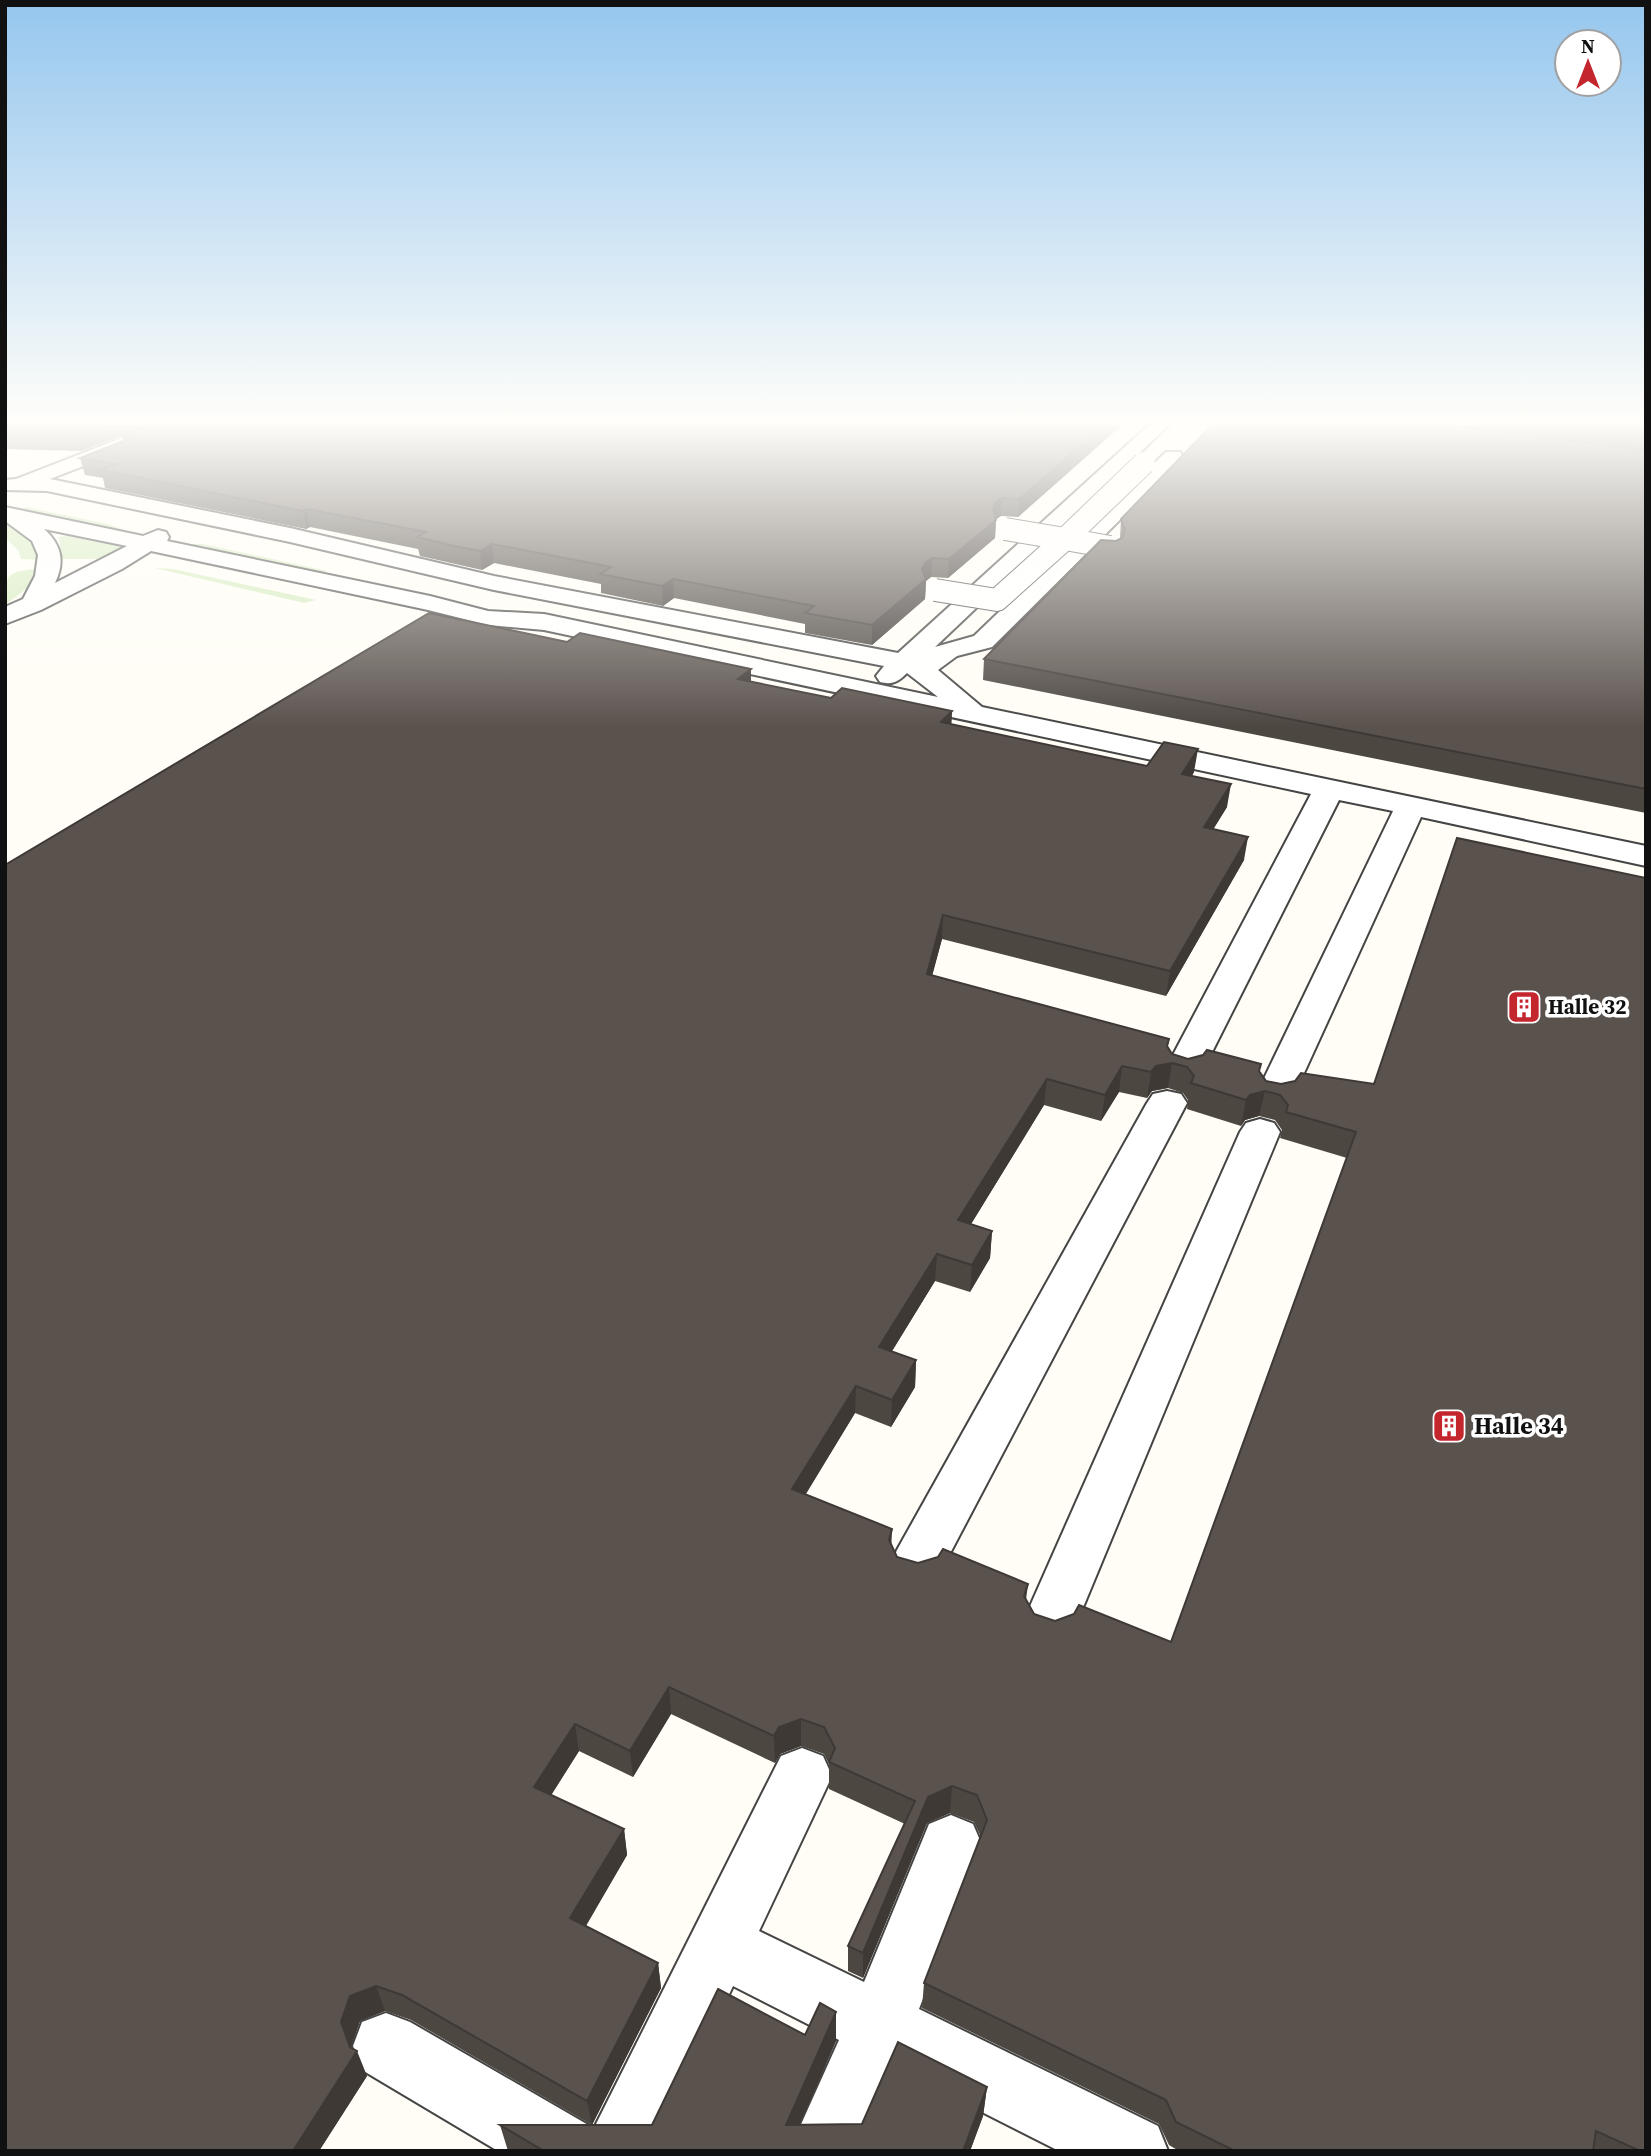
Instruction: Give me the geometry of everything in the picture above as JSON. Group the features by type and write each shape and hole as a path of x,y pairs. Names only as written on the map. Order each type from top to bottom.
{"street":[{"path":"31,526 43,538 52,554 48,578 32,605"},
{"path":"88,526 146,544 388,596 437,598"},
{"path":"131,526 229,539 355,569 488,618 544,622 1646,856"},
{"path":"244,526 494,583 881,657 914,666 977,714"},
{"path":"914,666 1072,526"},
{"path":"935,590 998,600 1079,526"},
{"path":"873,692 914,666 948,650 983,642 1088,526"},
{"path":"5,617 114,564 169,530"},
{"path":"1005,530 1110,547"},
{"path":"544,622 568,607 833,661 870,662 881,657"},
{"path":"916,1566 1175,1086 1329,789"},
{"path":"1050,1622 1267,1114 1411,806"},
{"path":"619,2151 802,1776"},
{"path":"824,2151 879,2027 951,1845"},
{"path":"721,1946 879,2027 1133,2151"},
{"path":"386,2046 565,2151"}],"green space":[{"path":"5,526 14,526 32,537 43,560 21,559 18,550 5,538"},
{"path":"95,526 112,526 129,532"},
{"path":"67,536 122,547 98,559 62,559 59,537"},
{"path":"194,544 327,571 320,573 190,546"},
{"path":"43,568 30,586 5,605 6,585 11,575"},
{"path":"155,568 173,569 316,600 304,603"}],"building":[{"path":"393,526 989,526 949,559 932,558 926,562 922,569 926,579 872,625 805,613 814,606 673,579 662,586 600,574 611,567 492,544 480,551 417,537 426,532"},
{"path":"1123,526 1646,526 1646,789 984,659 1101,540 1116,541 1122,538"},
{"path":"429,613 567,642 580,633 751,669 738,679 831,698 842,688 952,711 941,722 1147,766 1164,742 1198,749 1182,774 1231,784 1204,827 1248,837 1170,971 943,915 927,974 1169,1039 1167,1046 1172,1054 1188,1059 1203,1055 1207,1050 1261,1064 1259,1071 1266,1081 1281,1084 1295,1081 1301,1073 1374,1084 1457,838 1646,878 1646,2151 1640,2151 1596,2131 1593,2151 1235,2151 1176,2122 1166,2100 924,1983 987,1820 977,1795 952,1786 928,1797 863,1953 848,1946 915,1801 829,1762 835,1748 824,1727 801,1719 779,1727 774,1736 669,1687 630,1751 575,1724 534,1787 624,1829 570,1918 658,1963 587,2101 402,1995 376,1986 350,1996 341,2022 350,2047 357,2051 293,2151 5,2151 5,865","holes":["1172,1063 1187,1067 1194,1076 1191,1083 1246,1100 1250,1095 1265,1091 1280,1095 1288,1105 1286,1112 1356,1132 1171,1642 1079,1605 1074,1614 1055,1621 1034,1614 1024,1596 1028,1584 943,1549 938,1557 918,1563 897,1557 889,1540 892,1529 792,1489 856,1386 892,1400 916,1360 879,1347 937,1254 972,1265 992,1231 958,1220 1047,1079 1105,1095 1122,1066 1151,1072 1156,1066"]},
{"path":"718,1989 805,2035 820,2003 836,2012 786,2125 862,2124 898,2042 987,2087 963,2151 544,2151 500,2125 652,2125"}],"place":[{"name":"Halle 32","path":"1524,1007"},
{"name":"Halle 34","path":"1449,1426"}]}
